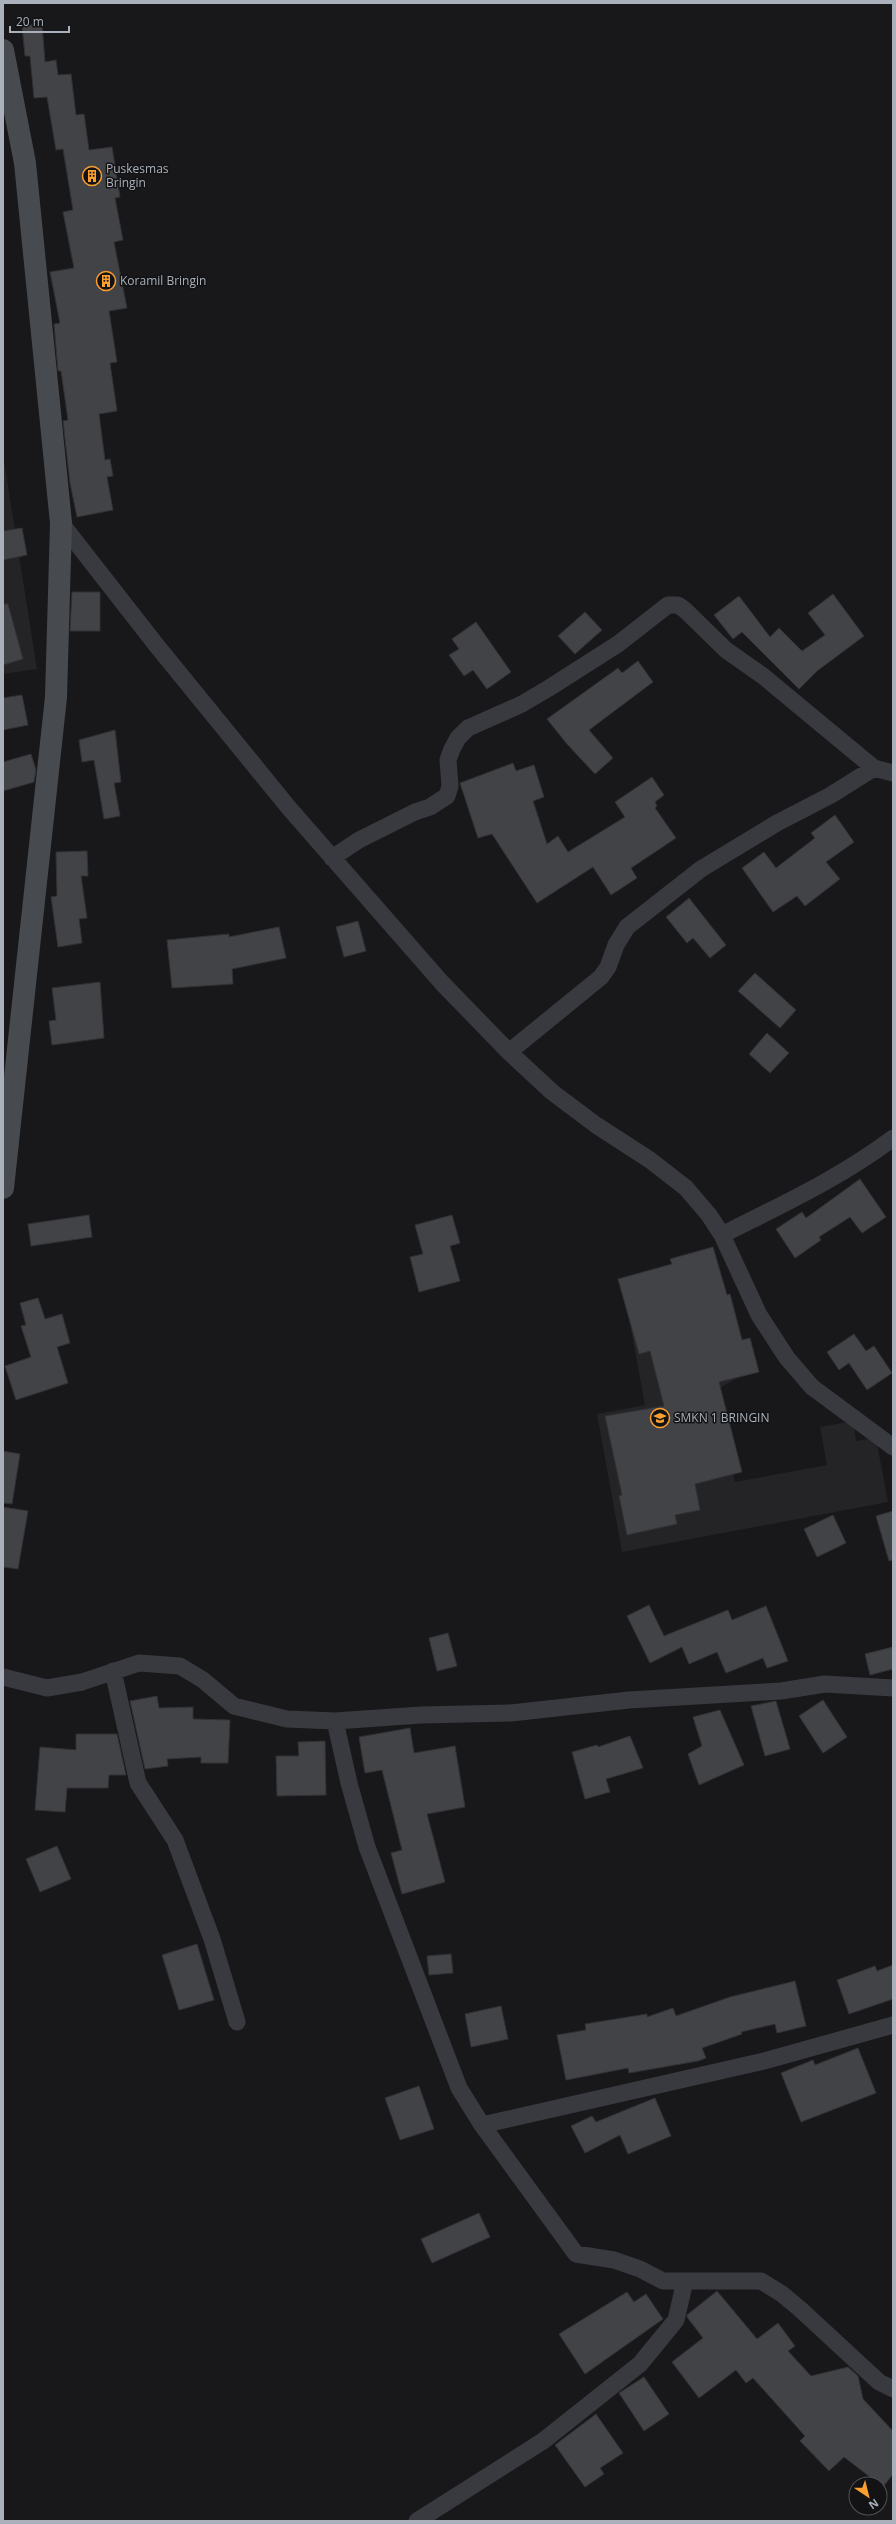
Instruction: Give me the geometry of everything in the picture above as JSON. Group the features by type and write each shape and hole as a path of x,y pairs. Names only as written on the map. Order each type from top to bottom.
{"street":[{"path":"3,50 25,162 61,523 56,697 3,1188"},
{"path":"61,523 157,646 289,808 442,983 509,1052 552,1092 596,1125 650,1160 686,1188 709,1214 722,1235 759,1315 787,1358 812,1387 893,1447"},
{"path":"332,858 359,840 415,812 430,808 447,796 450,786 448,760 458,738 468,728 522,704 550,688 618,644 668,606 678,605 685,610 726,650 763,676 874,768 893,773"},
{"path":"509,1052 601,977 608,967 622,935 638,917 701,869 777,823 831,795 874,768"},
{"path":"722,1235 805,1195 870,1155 893,1138"},
{"path":"3,1677 46,1688 82,1682 139,1663 180,1666 203,1680 234,1706 287,1719 335,1721 421,1715 511,1713 629,1700 781,1692 825,1684 893,1688"},
{"path":"113,1671 138,1783 175,1840 212,1939 237,2022"},
{"path":"335,1721 349,1784 370,1855 459,2088 482,2125 576,2254 614,2260 640,2269 663,2281 761,2281 782,2294 888,2383"},
{"path":"482,2125 764,2061 893,2025"},
{"path":"417,2521 543,2441 640,2364 676,2320 685,2281"}],"shaded area":[{"path":"3,454 37,669 3,674"},
{"name":"SMKN 1 BRINGIN","path":"624,1292 751,1370 718,1389 735,1482 827,1465 820,1427 853,1421 856,1441 876,1438 888,1502 622,1552 597,1414 645,1405"}],"building":[{"path":"42,24 45,62 56,60 58,75 71,74 76,115 84,114 89,150 112,147 120,197 115,198 123,240 114,242 127,308 109,311 117,362 110,363 117,411 99,414 105,460 110,459 113,476 107,477 113,510 77,517 70,483 63,421 68,420 61,371 58,371 54,324 60,323 50,272 74,268 63,212 73,210 63,149 56,150 47,97 34,98 30,56 25,56 22,26"},
{"path":"22,528 27,555 3,560 3,531"},
{"path":"72,592 100,592 100,631 70,631"},
{"path":"833,594 864,636 817,671 799,689 742,632 733,639 714,615 739,596 770,637 779,628 802,651 825,635 808,613"},
{"path":"3,604 8,604 23,659 3,665"},
{"path":"585,612 602,630 575,654 558,636"},
{"path":"476,622 511,672 487,689 473,670 464,676 449,655 459,649 452,639"},
{"path":"638,661 653,682 589,730 613,758 595,774 567,744 547,719 618,668 622,673"},
{"path":"22,695 28,725 3,730 3,698"},
{"path":"115,730 121,782 114,783 120,816 104,819 94,760 82,762 79,740"},
{"path":"31,754 36,770 34,782 3,791 3,762"},
{"path":"513,763 516,771 534,765 544,797 533,801 547,844 558,836 568,852 625,817 615,802 652,777 664,795 655,802 657,806 655,808 676,838 631,868 637,878 611,895 593,867 537,903 492,834 478,838 460,783"},
{"path":"835,815 854,842 826,862 840,879 805,906 797,896 773,912 742,868 764,852 776,868 815,838 811,833"},
{"path":"87,851 88,876 81,876 87,918 79,919 82,943 58,947 51,897 57,896 56,852"},
{"path":"689,898 726,945 710,958 693,938 687,943 666,917"},
{"path":"358,921 366,951 344,957 336,927"},
{"path":"279,927 286,958 232,969 233,984 172,988 167,940 229,934 229,937"},
{"path":"755,973 796,1010 780,1028 738,991"},
{"path":"100,982 104,1038 52,1045 49,1021 56,1020 52,988"},
{"path":"767,1033 789,1053 770,1073 749,1054"},
{"path":"860,1179 886,1217 862,1233 850,1217 819,1237 821,1240 795,1258 776,1229 802,1212 806,1218"},
{"path":"89,1215 92,1237 31,1246 28,1224"},
{"path":"452,1215 460,1243 450,1246 460,1281 419,1292 410,1257 423,1254 415,1225"},
{"path":"713,1247 727,1295 730,1294 742,1340 750,1338 759,1372 719,1382 742,1472 695,1484 700,1510 675,1515 677,1524 627,1535 619,1496 622,1495 605,1416 664,1406 650,1351 639,1354 618,1279 672,1264 670,1259"},
{"path":"38,1298 45,1319 62,1314 70,1343 57,1347 68,1383 16,1400 5,1366 31,1357 21,1326 26,1325 20,1303"},
{"path":"854,1334 866,1351 874,1346 892,1373 867,1390 849,1363 839,1370 827,1352"},
{"path":"3,1451 20,1454 12,1504 3,1503"},
{"path":"3,1507 28,1511 18,1569 3,1567"},
{"path":"893,1511 893,1560 889,1561 876,1516"},
{"path":"833,1515 846,1543 817,1557 804,1529"},
{"path":"649,1605 664,1636 728,1610 732,1620 766,1606 788,1661 767,1668 763,1658 726,1673 717,1652 689,1664 682,1647 650,1663 627,1616"},
{"path":"448,1633 457,1666 437,1671 429,1638"},
{"path":"893,1647 893,1669 870,1675 865,1654"},
{"path":"157,1696 159,1708 193,1707 193,1719 230,1720 228,1763 201,1763 201,1757 167,1759 168,1766 145,1769 130,1701"},
{"path":"823,1700 847,1737 823,1753 799,1716"},
{"path":"776,1701 790,1749 765,1756 751,1706"},
{"path":"720,1710 744,1765 699,1785 688,1754 702,1746 693,1717"},
{"path":"410,1728 414,1753 455,1746 465,1807 427,1814 445,1882 402,1894 391,1853 402,1850 382,1770 365,1773 359,1737"},
{"path":"76,1734 117,1734 126,1775 109,1775 108,1788 67,1788 65,1812 35,1810 40,1747 76,1750"},
{"path":"630,1736 643,1768 606,1779 610,1792 585,1799 572,1752 597,1745 598,1747"},
{"path":"325,1741 326,1795 277,1796 276,1756 299,1756 298,1742"},
{"path":"57,1846 71,1879 40,1892 26,1859"},
{"path":"197,1944 214,2000 179,2010 162,1955"},
{"path":"451,1954 453,1973 429,1975 427,1956"},
{"path":"893,1965 893,1999 849,2014 837,1980 875,1966 877,1971"},
{"path":"795,1981 806,2026 777,2033 775,2024 741,2032 742,2034 702,2048 706,2058 698,2061 629,2073 628,2068 566,2080 557,2035 586,2030 585,2024 647,2014 647,2017 673,2008 676,2016 730,1997"},
{"path":"501,2006 508,2039 471,2047 465,2014"},
{"path":"858,2048 876,2093 801,2122 781,2073 813,2060 815,2065"},
{"path":"419,2086 434,2129 400,2140 385,2098"},
{"path":"655,2098 671,2136 628,2154 620,2135 585,2153 571,2126 592,2116 596,2122"},
{"path":"479,2213 490,2237 432,2263 421,2239"},
{"path":"717,2291 757,2339 778,2323 795,2346 788,2351 811,2376 848,2367 858,2376 863,2399 893,2431 893,2474 888,2480 888,2476 869,2476 844,2457 829,2471 800,2441 805,2436 753,2378 746,2383 736,2370 699,2398 672,2362 703,2338 687,2315"},
{"path":"627,2292 634,2302 646,2294 663,2319 585,2374 559,2334"},
{"path":"644,2377 669,2414 644,2431 619,2393"},
{"path":"596,2414 623,2453 600,2468 604,2474 585,2487 555,2445"}],"place":[{"name":"Puskesmas Bringin","path":"92,176"},
{"name":"Koramil Bringin","path":"106,281"},
{"name":"SMKN 1 BRINGIN","path":"660,1418"}]}
